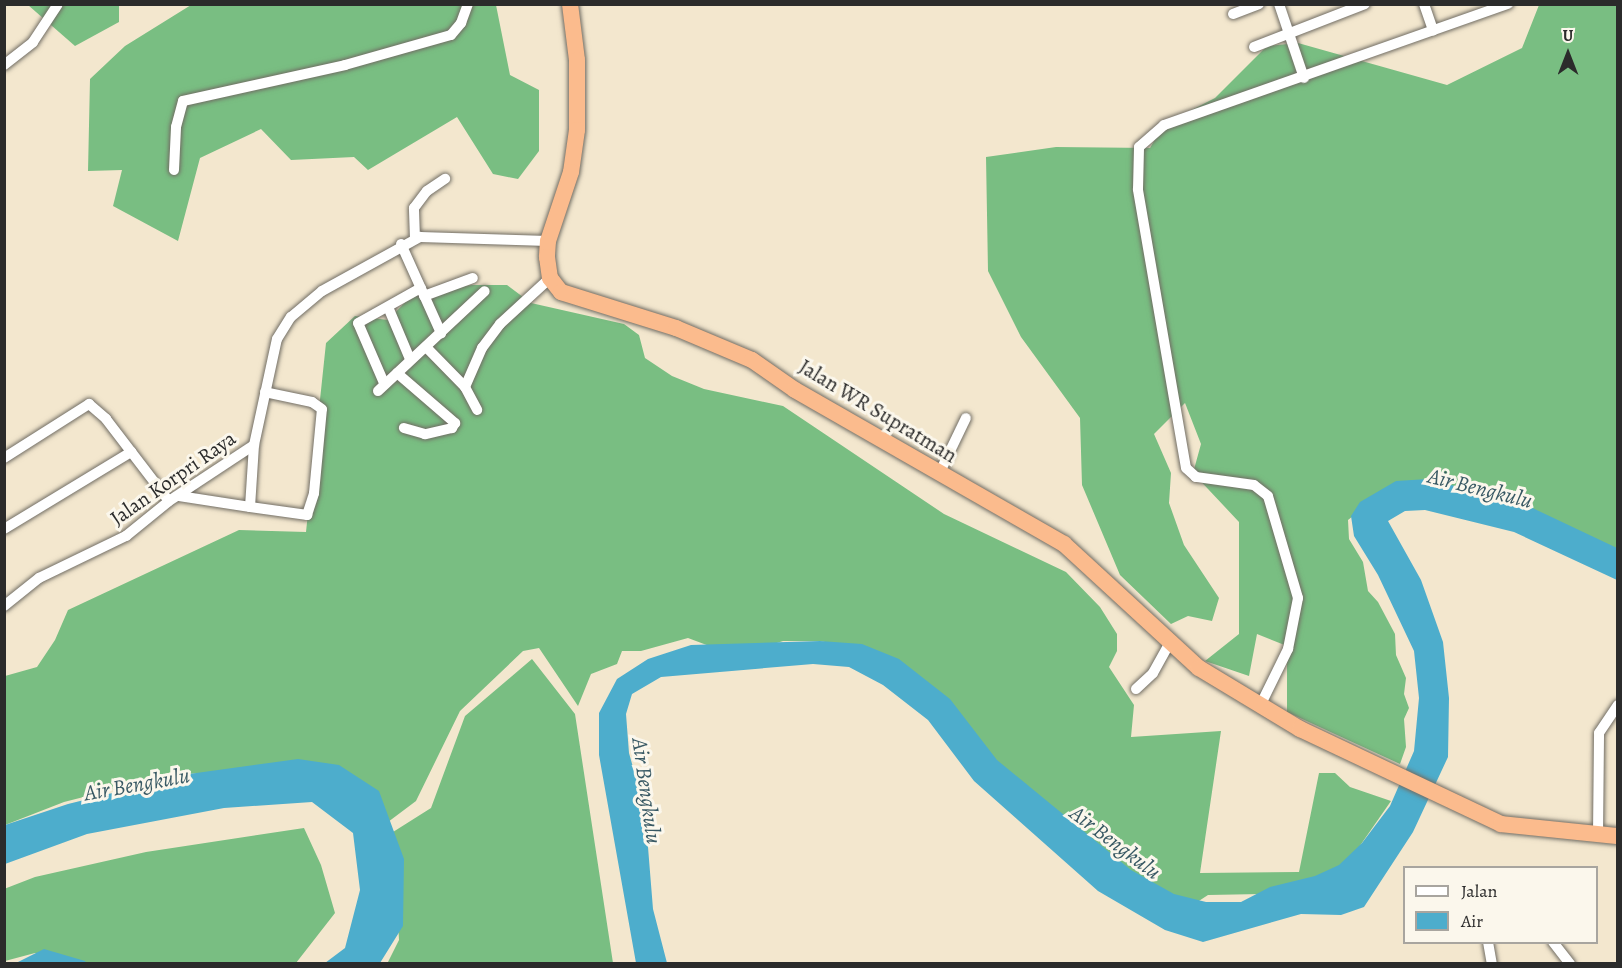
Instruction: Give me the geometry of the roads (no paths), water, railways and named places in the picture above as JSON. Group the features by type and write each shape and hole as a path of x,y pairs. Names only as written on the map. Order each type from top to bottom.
{"highway":[{"path":"550,278 548,241 571,172 576,141 577,60 570,4"},
{"name":"Jalan WR Supratman","path":"550,278 571,298 676,328 752,360 795,390 1064,544 1213,679 1260,706 1396,772 1459,806 1517,828 1617,836"}],"street":[{"path":"4,65 33,42 58,4"},
{"path":"174,170 176,127 183,101 333,68 451,35 461,23 468,4"},
{"path":"1233,14 1259,4"},
{"path":"1279,4 1304,78"},
{"path":"1254,47 1365,4"},
{"path":"1424,4 1433,30"},
{"path":"1260,706 1288,649 1298,598 1268,496 1254,485 1196,477 1186,468 1145,231 1136,157 1146,138 1164,125 1304,78 1508,4"},
{"path":"415,239 414,208 427,191 445,180"},
{"name":"Jalan Korpri Raya","path":"4,606 39,578 126,536 174,499 254,445 277,339 291,317 322,291 401,244 415,239 438,235 548,241"},
{"path":"401,244 441,333"},
{"path":"473,278 423,292 388,307 358,325 381,387 485,291"},
{"path":"465,387 482,348 500,324 550,278"},
{"path":"388,307 410,360"},
{"path":"426,347 465,387 477,410"},
{"path":"397,373 455,423 452,428 425,434 404,428"},
{"path":"4,458 89,404 106,419 131,452 174,499 305,515 314,493 322,409 312,402 265,392"},
{"path":"939,474 966,418"},
{"path":"250,507 254,445"},
{"path":"4,529 131,452"},
{"path":"1136,689 1149,680 1171,641"},
{"path":"1598,833 1599,733 1617,705"},
{"path":"1488,944 1492,963"},
{"path":"1555,944 1570,963"}],"water":[{"path":"1428,479 1524,504 1617,548 1617,580 1514,532 1425,510 1405,511 1388,521 1421,580 1443,642 1449,698 1448,757 1413,832 1364,907 1341,915 1301,914 1203,942 1165,930 1098,891 974,781 928,720 883,685 849,667 813,664 661,677 632,694 626,714 629,753 645,810 653,909 667,963 636,963 599,755 599,713 617,679 648,659 691,645 820,641 862,644 899,659 950,699 997,760 1131,870 1174,894 1206,902 1241,902 1270,887 1315,876 1339,865 1362,843 1390,806 1414,751 1419,698 1414,651 1378,575 1354,536 1351,516 1360,502 1396,481"},
{"path":"298,759 339,765 379,791 404,859 403,926 380,963 325,963 345,948 360,890 353,833 312,802 224,808 87,834 5,864 5,825 68,804 189,774"},
{"path":"44,949 85,961 86,963 16,963"}],"water label":[{"name":"Air Bengkulu","path":"1480,489"},
{"name":"Air Bengkulu","path":"137,785"},
{"name":"Air Bengkulu","path":"646,791"},
{"name":"Air Bengkulu","path":"1115,843"}]}
